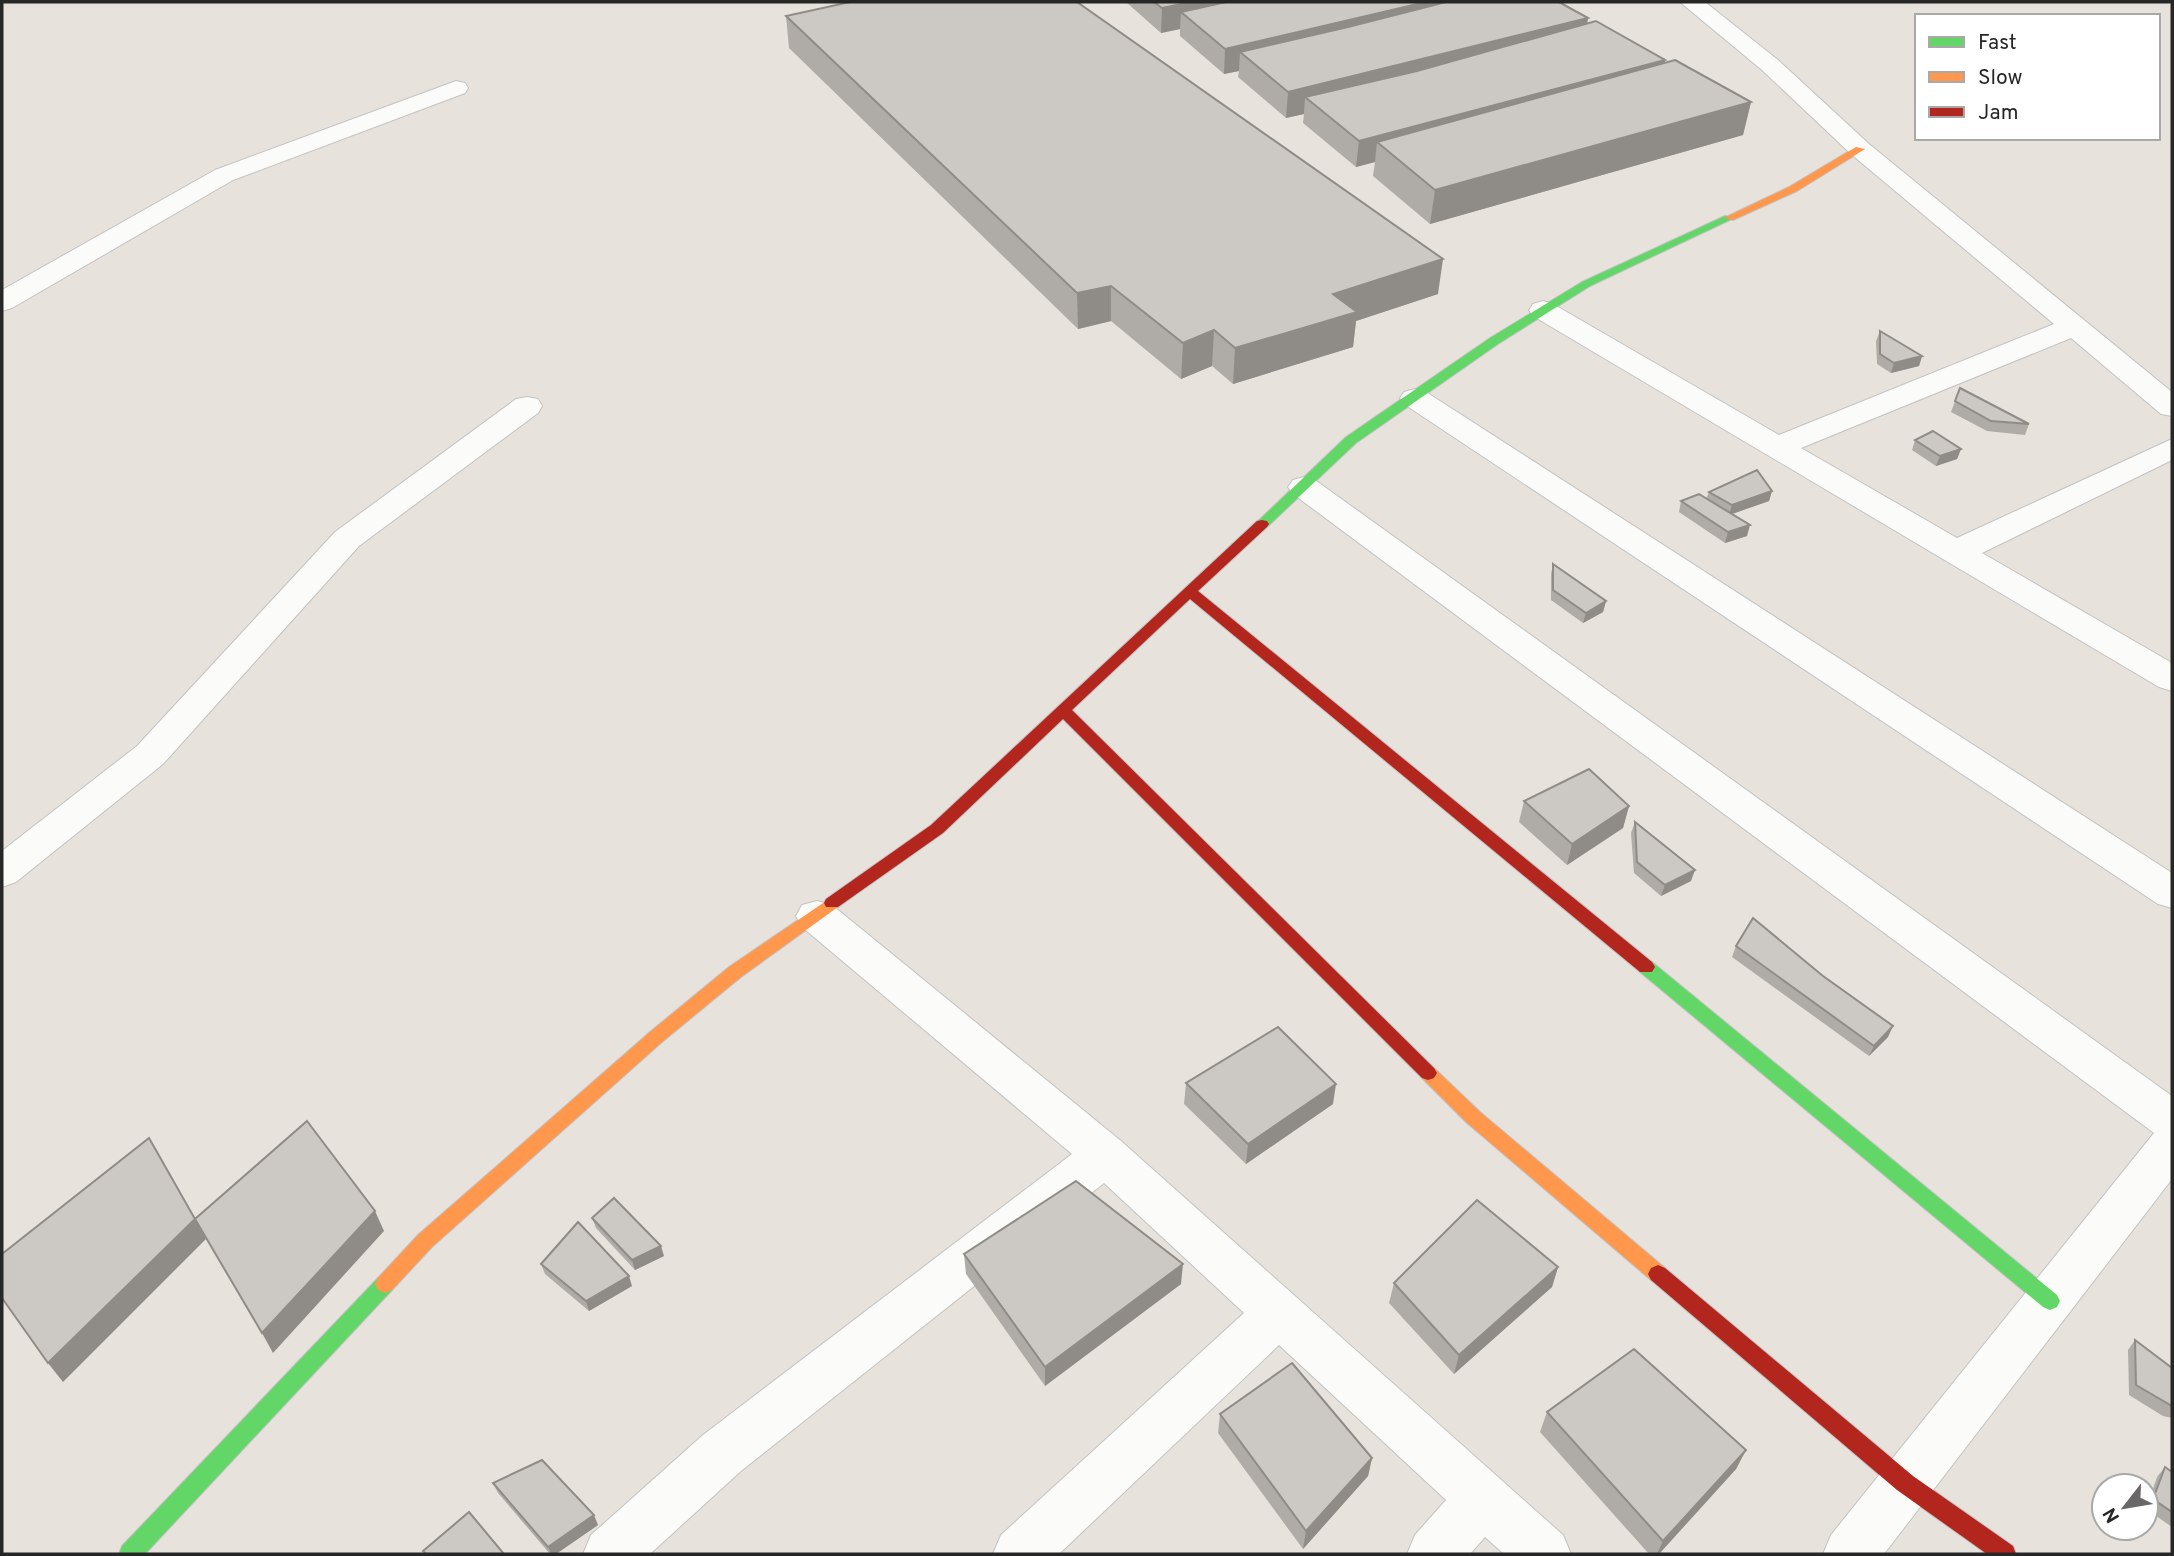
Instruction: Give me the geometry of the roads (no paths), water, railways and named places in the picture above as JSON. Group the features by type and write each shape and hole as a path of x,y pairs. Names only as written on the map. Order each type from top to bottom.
{"street":[{"path":"1691,2 1770,65 1860,149 2172,407"},
{"path":"2,302 224,176 456,88"},
{"path":"130,1554 425,1241 656,1037 735,972 937,829 1351,440 1494,341 1586,284 1793,189 1860,149"},
{"path":"1543,310 2172,679"},
{"path":"1776,447 2075,326"},
{"path":"1415,398 2172,893"},
{"path":"2,872 150,755 347,539 527,405"},
{"path":"1956,552 2172,448"},
{"path":"1304,487 2172,1121"},
{"path":"1189,591 2050,1301"},
{"path":"2138,658 2172,641"},
{"path":"1063,710 1473,1117 1905,1483 2005,1554"},
{"path":"817,916 1105,1155 1544,1554"},
{"path":"1850,1554 2172,1145"},
{"path":"610,1554 722,1453 1105,1155"},
{"path":"1020,1554 1278,1312"},
{"path":"1434,1554 1483,1499"}]}
